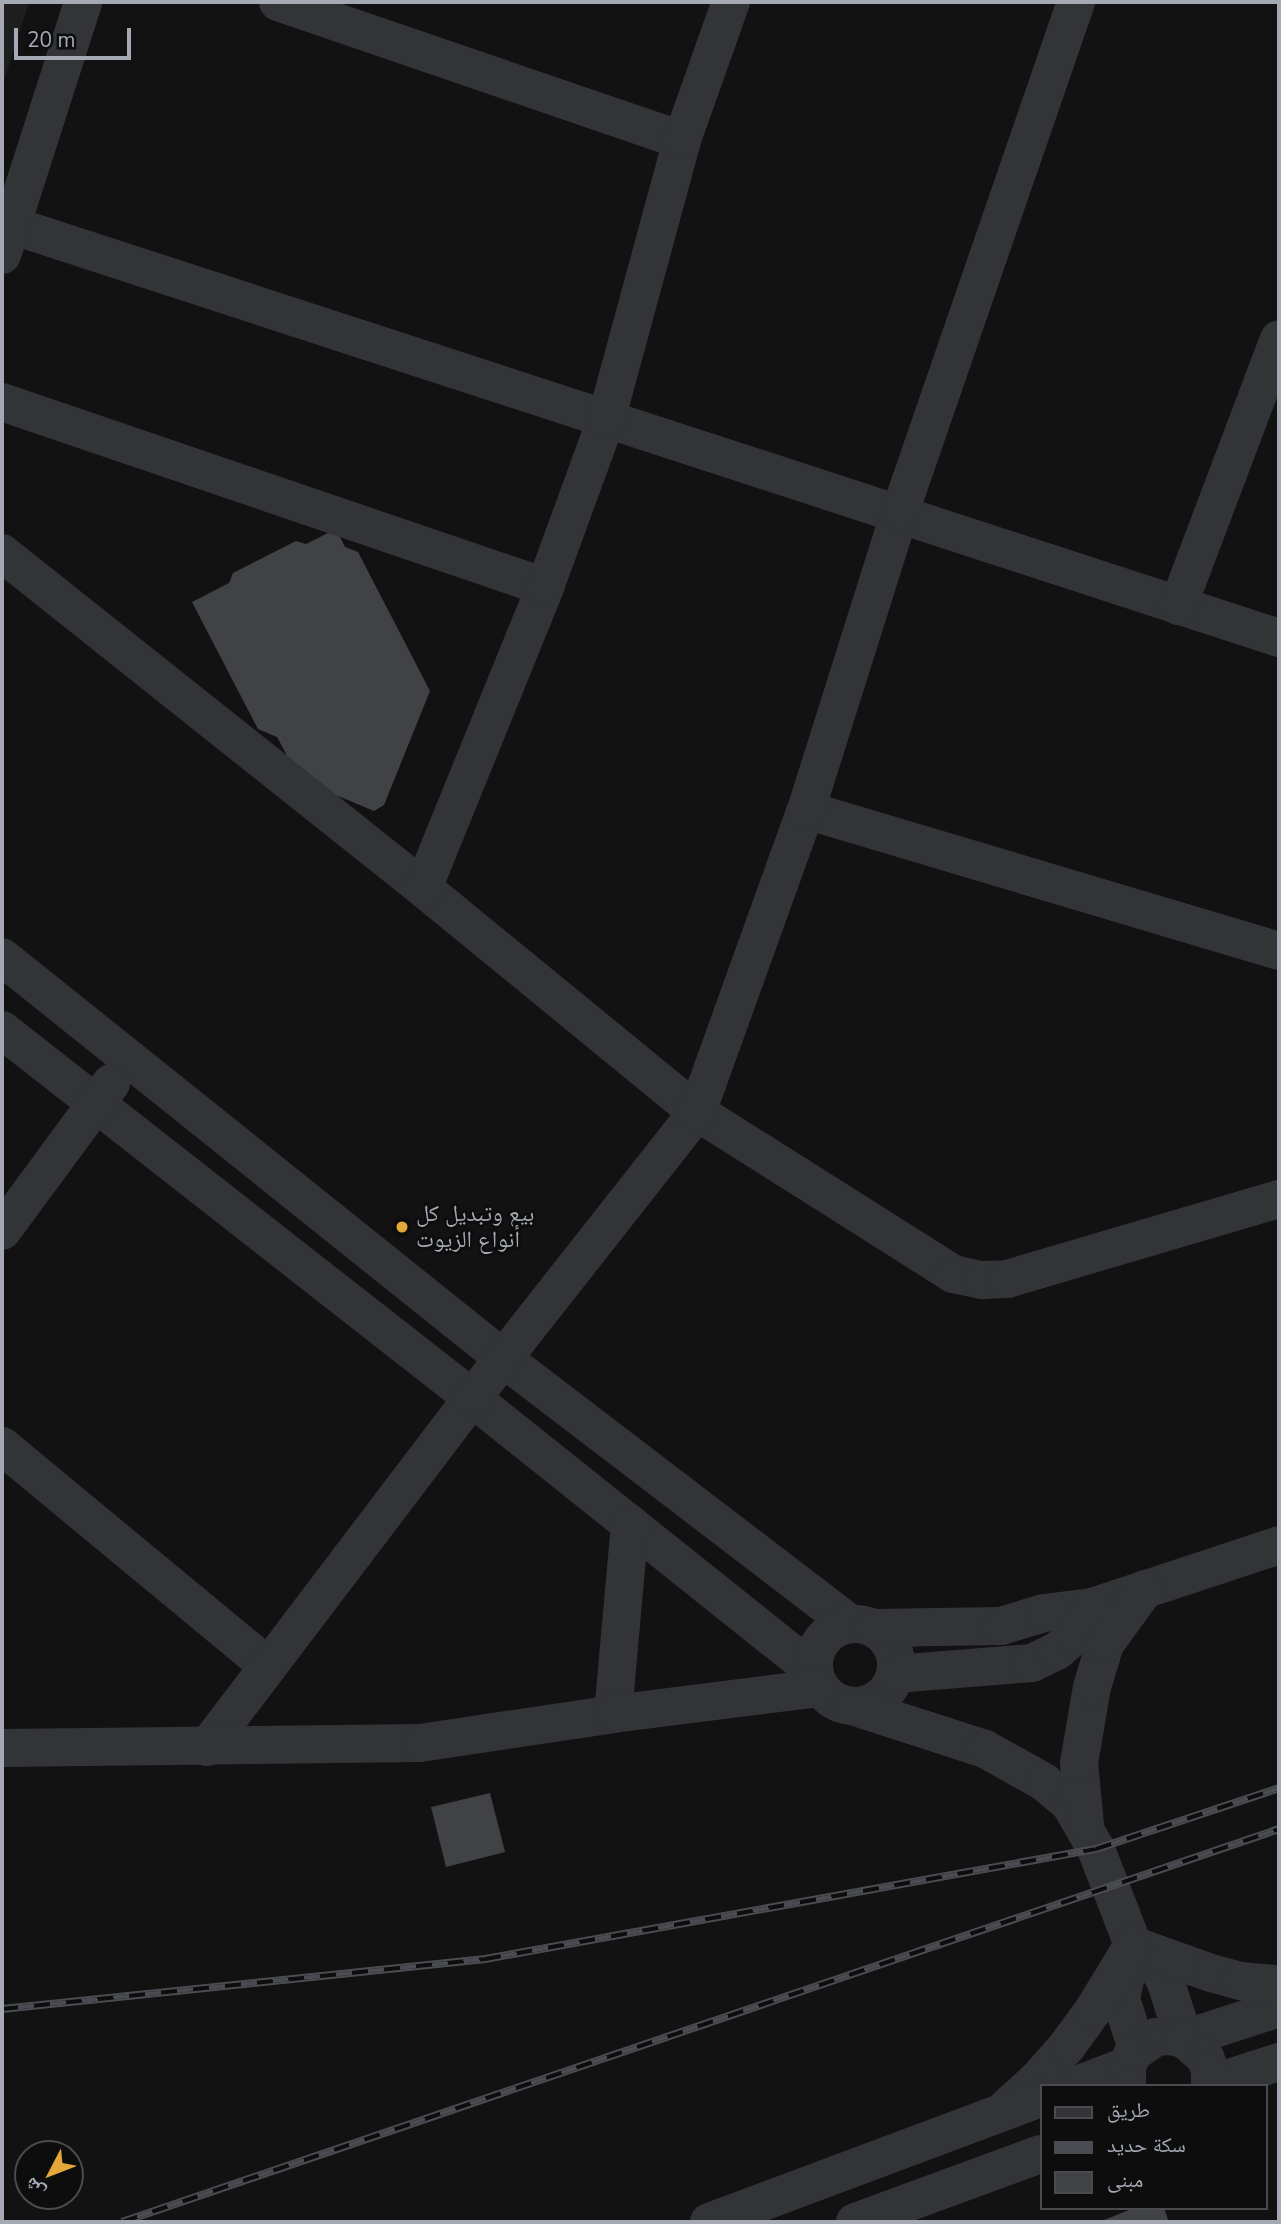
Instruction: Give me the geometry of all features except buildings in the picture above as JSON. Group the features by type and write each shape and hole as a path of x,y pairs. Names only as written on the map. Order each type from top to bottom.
{"street":[{"path":"83,2 6,240 606,420 900,512 1279,638"},
{"path":"278,2 682,139"},
{"path":"423,888 545,587 606,420 682,139 731,2"},
{"path":"207,1747 472,1398 697,1112 806,810 900,512 1076,2"},
{"path":"1178,606 1279,339"},
{"path":"2,402 545,587"},
{"path":"2,553 423,888 697,1112 953,1274 982,1280 1007,1279 1279,1199"},
{"path":"806,810 1279,951"},
{"path":"2,957 504,1359 891,1645 895,1656 894,1678 877,1701 855,1707"},
{"path":"2,1030 629,1524 817,1680 840,1704 985,1749"},
{"path":"2,1231 98,1103 127,1058"},
{"path":"2,1446 267,1665"},
{"path":"613,1714 629,1524"},
{"path":"817,1680 818,1646 837,1628 1000,1626 1044,1613 1092,1607 1279,1545"},
{"path":"1085,1825 1079,1763 1092,1687 1105,1644 1145,1589"},
{"path":"894,1678 1032,1663 1057,1651 1074,1636 1092,1607"},
{"path":"894,1678 985,1749 1044,1782 1070,1804 1085,1825 1111,1884 1133,1945 1155,1965 1165,1980 1184,2039 1205,2057 1210,2071 1210,2084"},
{"path":"2,1748 420,1743 817,1680"},
{"path":"1133,1945 1210,1973 1241,1981 1279,1984"},
{"path":"1130,2067 1121,1999 1133,1945"},
{"path":"999,2114 1038,2079 1067,2046 1094,2009 1133,1945"},
{"path":"1080,2084 1130,2067 1156,2037 1184,2039 1279,2008"},
{"path":"1213,2084 1279,2062"},
{"path":"709,2222 1040,2098"},
{"path":"855,2222 1040,2154"}],"shaded area":[{"path":"2,2 29,2 2,87"}],"railway":[{"path":"2,2009 485,1959 1096,1849 1279,1788"},
{"path":"122,2222 1279,1829"}],"place":[{"name":"بيع وتبديل كل أنواع الزيوت","path":"402,1227"}]}
